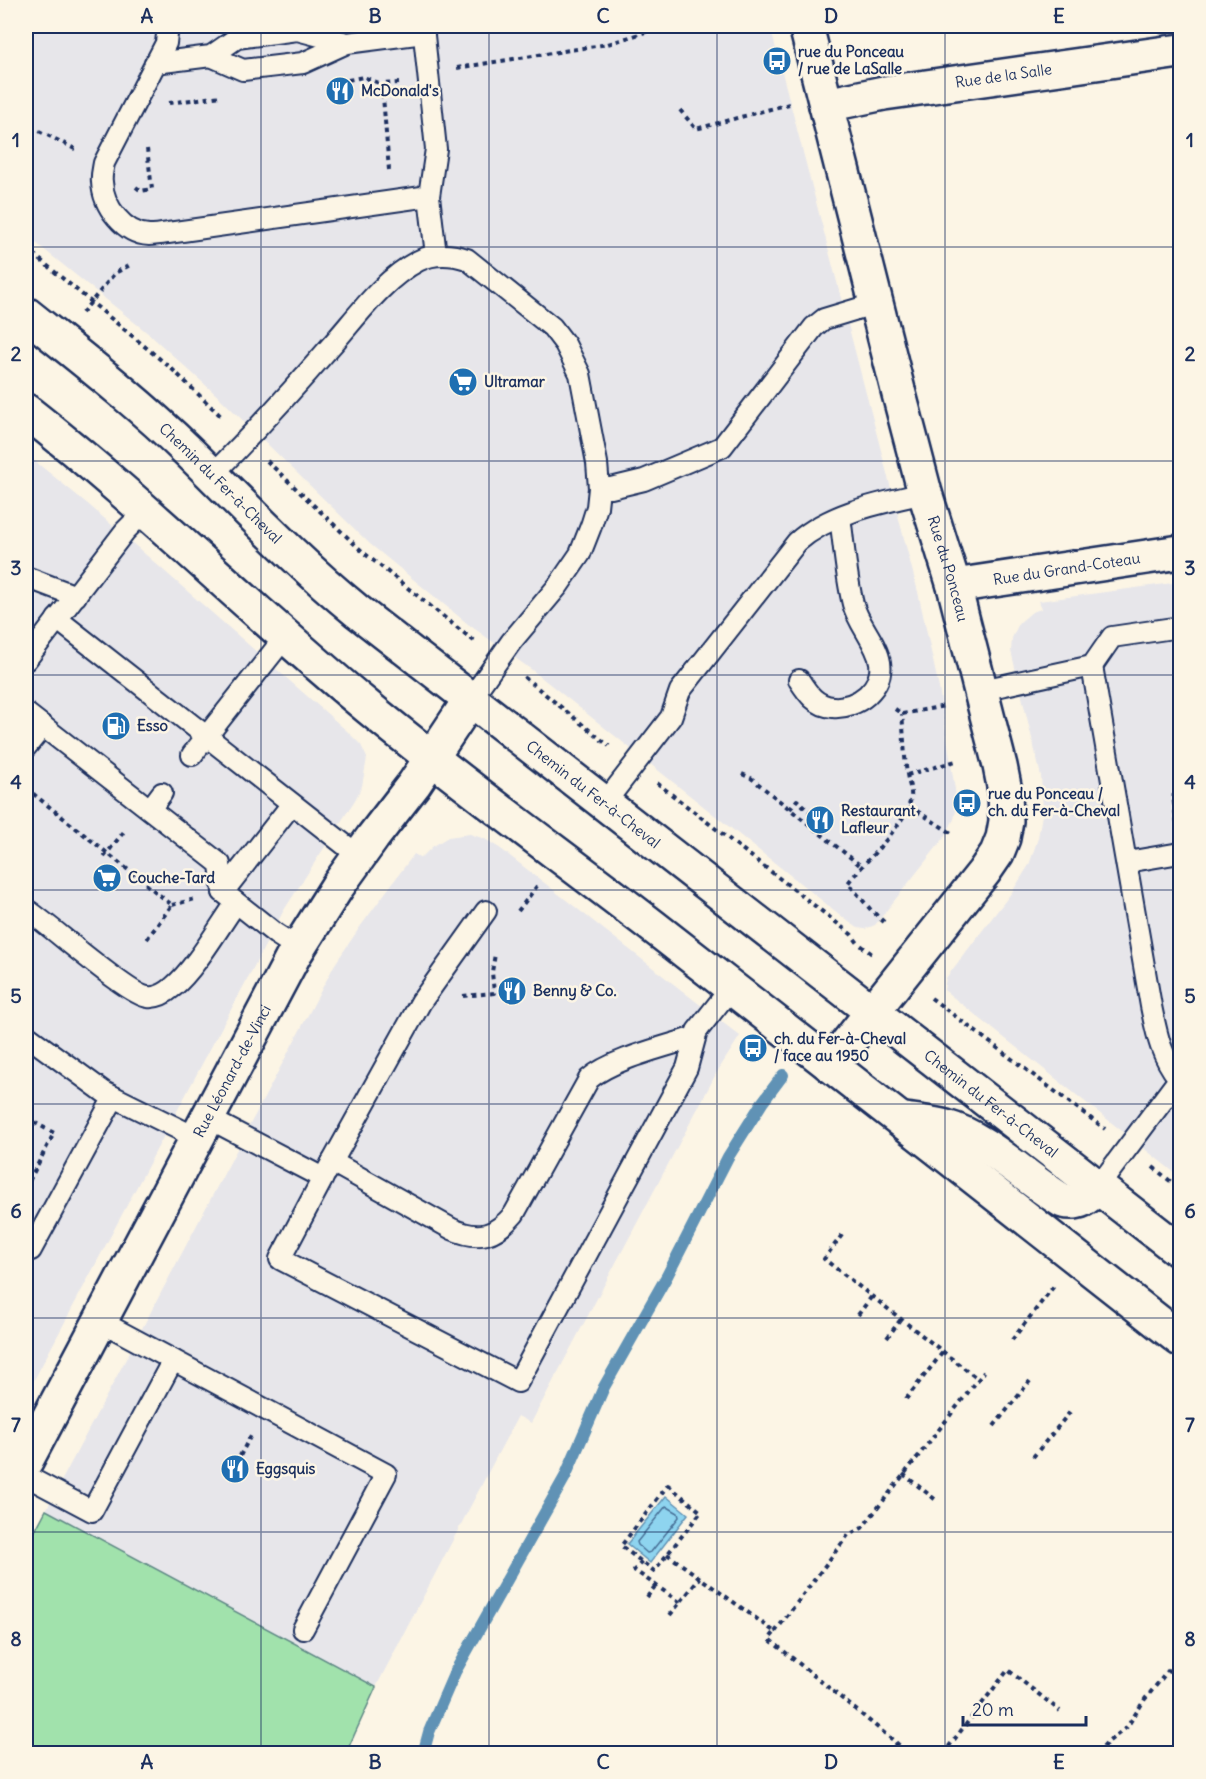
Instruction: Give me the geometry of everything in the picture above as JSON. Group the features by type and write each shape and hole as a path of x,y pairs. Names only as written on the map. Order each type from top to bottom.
{"street":[{"name":"Rue du Ponceau","path":"806,26 811,104 877,303 925,493 954,586 982,690 1005,791 1006,821 1003,838 984,872 830,1065"},
{"name":"Rue de la Salle","path":"811,104 1180,51"},
{"name":"Chemin du Fer-à-Cheval","path":"26,314 189,452 313,575 470,700 1180,1251"},
{"path":"26,411 92,464 285,637 367,707 1180,1339"},
{"name":"Rue du Grand-Coteau","path":"954,586 1180,552"},
{"name":"Rue Léonard-de-Vinci","path":"29,1448 100,1321 298,948 337,886 433,759 470,700"},
{"path":"900,1120 946,1126 963,1133 980,1142 1062,1201 1081,1202 1098,1187"}],"lane":[{"path":"168,26 166,43 108,154 101,181 106,201 120,221 132,230 147,235 168,233 429,196"},
{"path":"211,56 243,70 303,63 347,43 423,29 436,149 429,196 436,255"},
{"path":"155,63 211,56 237,38 297,30 347,43"},
{"path":"212,475 252,436 380,290 419,261 436,255 467,259 552,327 566,344 580,374 597,463 599,488 597,507 580,554 558,586 511,642 470,700"},
{"path":"599,488 611,488 644,480 723,447 814,327 824,319 877,303"},
{"path":"604,804 671,717 680,690 796,542 820,525 840,517 925,493"},
{"path":"26,660 125,531 144,512"},
{"path":"799,680 808,695 819,703 838,708 854,704 873,690 881,667 876,646 863,627 852,601 840,517"},
{"path":"26,577 76,596"},
{"path":"57,619 358,856"},
{"path":"982,690 1092,666 1112,637 1180,627"},
{"path":"192,755 285,637"},
{"path":"1092,666 1157,1035 1167,1064 1180,1079 1098,1187"},
{"path":"26,713 220,864 230,897 276,934 298,948"},
{"path":"26,747 43,726"},
{"path":"150,809 162,793"},
{"path":"26,909 130,989 146,998 154,997 173,987 186,973 230,897 292,804"},
{"path":"1127,862 1180,853"},
{"path":"486,911 421,1002 280,1258 518,1382 687,1068 697,1031 731,988"},
{"path":"26,1035 84,1079 114,1097 328,1170 470,1236 489,1234 498,1230 514,1214 589,1079 597,1072 629,1059 695,1037"},
{"path":"28,1249 114,1097"},
{"path":"100,1321 386,1474 303,1629"},
{"path":"26,1476 92,1511 173,1360"}],"path":[{"path":"456,68 608,44 661,27"},
{"path":"352,79 363,77 382,84 401,82"},
{"path":"382,84 388,175"},
{"path":"165,104 223,95"},
{"path":"680,110 696,129 811,104"},
{"path":"39,132 87,155"},
{"path":"146,142 152,189"},
{"path":"26,248 172,369 225,419"},
{"path":"270,464 364,553 468,638"},
{"path":"534,686 603,742"},
{"path":"884,922 848,883 861,866 879,850 909,806 911,795 902,714 946,705"},
{"path":"907,775 956,761"},
{"path":"742,774 861,866"},
{"path":"661,786 851,934 858,943"},
{"path":"26,788 106,855 172,904 147,939"},
{"path":"1177,824 1173,796 1180,795"},
{"path":"790,810 797,800 809,811"},
{"path":"909,806 953,834"},
{"path":"459,997 494,993"},
{"path":"936,1001 1100,1126"},
{"path":"26,1118 54,1133 26,1186"},
{"path":"1156,1170 1180,1189"},
{"path":"842,1235 824,1258 978,1379"},
{"path":"1012,1340 1060,1278"},
{"path":"858,1315 872,1296"},
{"path":"887,1338 901,1319"},
{"path":"906,1399 943,1352"},
{"path":"910,1754 769,1640 848,1535 862,1528 984,1372"},
{"path":"994,1426 1030,1381"},
{"path":"1033,1457 1070,1412"},
{"path":"903,1474 936,1500"},
{"path":"668,1485 701,1512 668,1554 654,1571 621,1546 668,1485"},
{"path":"668,1554 775,1632"},
{"path":"642,1562 634,1570 681,1603"},
{"path":"670,1615 700,1578"},
{"path":"647,1597 656,1585"},
{"path":"1097,1754 1127,1727 1144,1699 1180,1656"},
{"path":"943,1754 1008,1670 1060,1711"},
{"path":"889,1754 897,1743"}],"shaded area":[{"path":"26,26 770,26 918,592 939,688 956,796 957,806 954,819 944,838 875,925 865,929 858,928 849,922 532,670 468,624 370,544 222,400 149,334 26,235"},
{"path":"26,454 89,505 347,731 361,745 367,758 362,786 355,800 284,910 26,1395"},
{"path":"1180,582 1180,1177 944,990 946,978 1012,892 1029,865 1038,838 1043,809 1041,776 1011,651 1012,638 1019,623 1032,612 1041,609 1039,601"},
{"path":"470,834 485,839 501,849 740,1036 717,1072 531,1423 518,1416 376,1687 46,1510 335,964 414,854 421,858 432,847 448,837"}],"green space":[{"path":"46,1510 376,1687 346,1753 26,1753 26,1548"}],"water":[{"path":"666,1496 688,1514 650,1563 627,1544"}],"waterway":[{"path":"423,1754 429,1732 455,1672 565,1477 604,1387 667,1276 728,1157 762,1103 783,1075"}],"place":[{"name":"rue du Ponceau / rue de LaSalle","path":"777,61"},
{"name":"McDonald's","path":"340,91"},
{"name":"Ultramar","path":"463,382"},
{"name":"Esso","path":"116,726"},
{"name":"rue du Ponceau / ch. du Fer-à-Cheval","path":"967,803"},
{"name":"Restaurant Lafleur","path":"820,820"},
{"name":"Couche-Tard","path":"107,878"},
{"name":"Benny & Co.","path":"512,991"},
{"name":"ch. du Fer-à-Cheval / face au 1950","path":"753,1048"},
{"name":"Eggsquis","path":"235,1469"}]}
